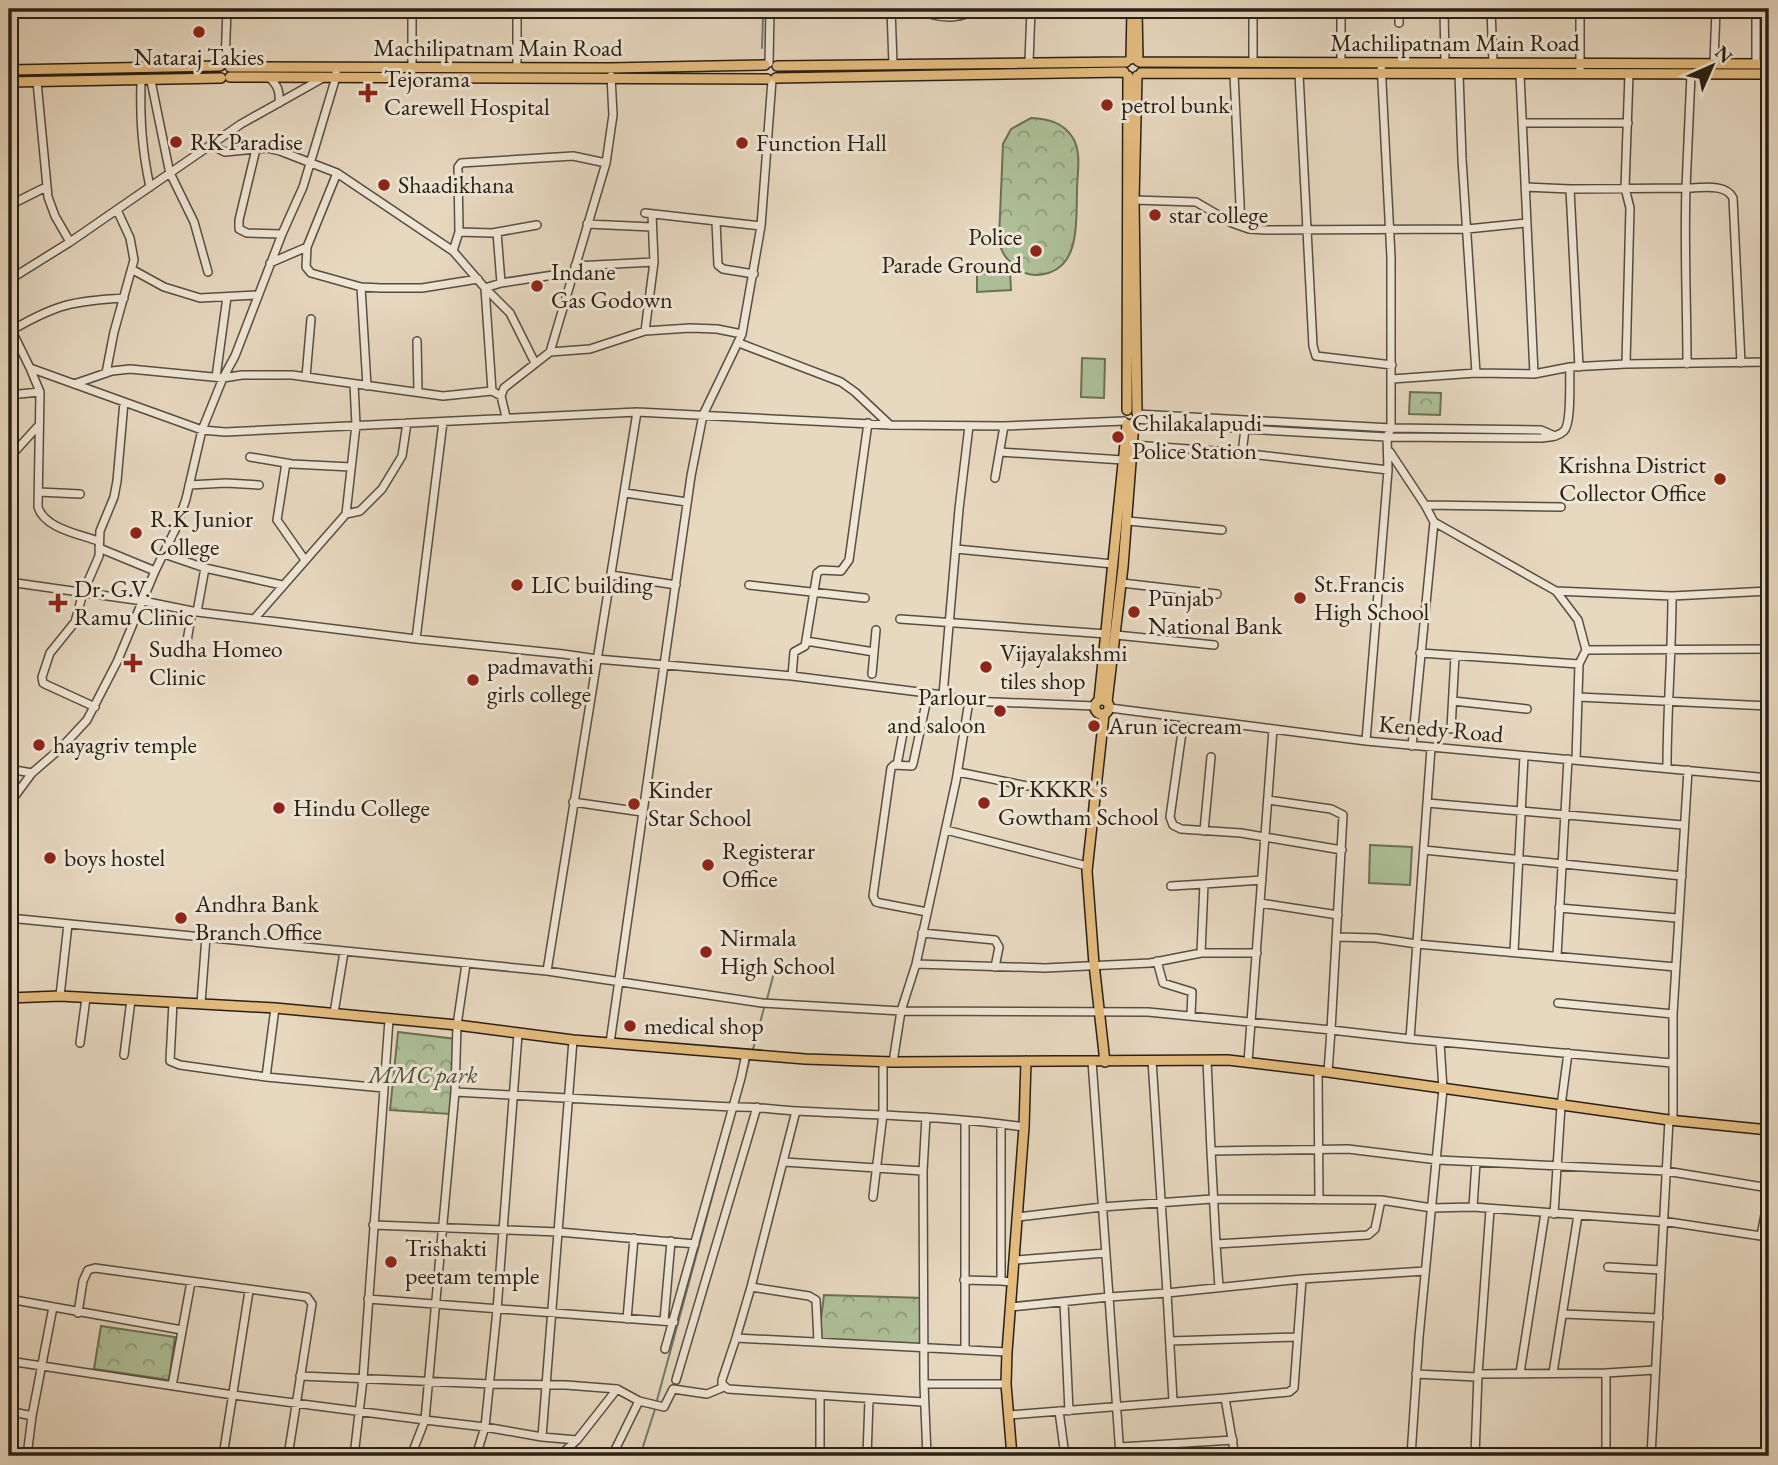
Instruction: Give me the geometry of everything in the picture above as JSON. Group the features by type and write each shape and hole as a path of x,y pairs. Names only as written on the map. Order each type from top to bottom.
{"main road":[{"path":"1111,635 1122,583 1134,445 1134,9"},
{"name":"Machilipatnam Main Road","path":"9,70 347,72 412,66 611,68 1029,62 1234,74 1769,74"},
{"name":"Machilipatnam Main Road","path":"347,72 412,78 611,80 772,79 1253,62 1769,64"},
{"path":"770,65 778,74 772,79 762,73 770,65"},
{"path":"1105,1062 1087,866 1111,635 1113,564 1123,460 1132,418 1133,68"},
{"name":"Machilipatnam Main Road","path":"9,82 146,81 225,70 269,77 326,76 336,72"},
{"path":"9,998 61,990 86,998 173,1002 201,995 275,1008 335,1005 388,1020 457,1025 573,1040 888,1062 1248,1062 1671,1121 1769,1130"},
{"path":"1012,1456 1006,1384 1007,1352 1024,1127 1026,1061"}],"street":[{"path":"9,23 13,9"},
{"path":"225,70 227,9"},
{"path":"412,9 412,78"},
{"path":"517,9 517,67"},
{"path":"770,9 770,65"},
{"path":"891,9 893,64"},
{"path":"929,9 933,15 960,18 976,10 989,9"},
{"path":"1029,62 1031,9"},
{"path":"1253,9 1253,62"},
{"path":"1341,63 1342,9"},
{"path":"1399,9 1399,23"},
{"path":"1444,9 1445,63"},
{"path":"1491,9 1493,62"},
{"path":"1580,9 1580,74"},
{"path":"1714,63 1716,9"},
{"path":"1756,9 1756,64"},
{"path":"1366,741 1388,470 1387,437 1391,428 1390,229 1381,64"},
{"path":"550,352 606,163 613,115 611,68"},
{"path":"220,377 236,356 270,263 303,187 336,72"},
{"path":"1234,74 1241,226"},
{"path":"1300,74 1313,346 1316,356 1392,365"},
{"path":"1459,74 1476,373"},
{"path":"1626,363 1630,208 1625,188 1629,74"},
{"path":"1687,364 1684,235 1690,74"},
{"path":"1520,75 1534,374"},
{"path":"9,279 71,242 241,124 326,76"},
{"path":"269,77 280,92 279,103"},
{"path":"610,1043 687,502 703,415 739,343 754,274 761,226 772,79"},
{"path":"146,81 170,174 194,222 208,272"},
{"path":"146,81 139,125 150,187"},
{"path":"37,82 50,207 71,242"},
{"path":"1522,123 1628,123"},
{"path":"211,145 225,152 267,148 337,173 453,251 510,313 535,363"},
{"path":"256,149 239,229 247,233 282,234"},
{"path":"453,251 459,232 458,167 461,163 573,156 606,163"},
{"path":"337,173 307,247 306,267 311,273 361,287 422,288 478,279"},
{"path":"9,203 46,187"},
{"path":"1525,187 1686,188 1723,189 1730,192 1741,363"},
{"path":"1132,418 1245,429 1387,437 1555,436 1568,424 1574,367 1570,189"},
{"path":"1134,200 1196,202 1231,223 1266,230 1467,229 1527,223"},
{"path":"106,373 114,332 133,270 134,252 117,210"},
{"path":"645,331 654,262 652,227 648,213 761,226"},
{"path":"716,222 718,265 723,269 754,274"},
{"path":"587,224 652,227"},
{"path":"459,232 478,234 537,225"},
{"path":"497,232 501,283"},
{"path":"270,263 307,247"},
{"path":"485,288 574,269 654,262"},
{"path":"133,270 180,293 200,298 258,295"},
{"path":"361,287 367,386"},
{"path":"485,288 492,391"},
{"path":"9,804 32,773 76,733 95,707 176,527 202,430 220,377 228,297"},
{"path":"124,298 65,303 10,327 40,392 40,514 46,520 155,571"},
{"path":"306,377 311,319"},
{"path":"506,417 501,396 508,384 550,352 590,349 645,331 690,328 717,329 742,334"},
{"path":"416,341 418,392"},
{"path":"739,343 841,382 890,425"},
{"path":"1392,379 1476,373 1534,374 1574,367 1626,363 1769,362"},
{"path":"30,368 202,430 225,432 637,412 890,425 969,426 1132,418 1391,428 1541,430 1555,436"},
{"path":"74,384 106,373 131,369 220,377 306,377 443,396 492,391 501,396"},
{"path":"255,618 346,514 356,425 354,384"},
{"path":"9,394 40,392"},
{"path":"95,707 47,685 42,680 50,653 75,622 83,593 99,556 99,545 114,497 124,402"},
{"path":"547,971 637,412"},
{"path":"416,639 443,422"},
{"path":"346,514 360,511 383,489 402,456 407,423"},
{"path":"792,676 794,652 805,646 819,571 841,571 849,560 868,424"},
{"path":"9,458 39,425"},
{"path":"943,695 969,426"},
{"path":"995,478 1003,426"},
{"path":"1242,453 1245,429"},
{"path":"1134,445 1242,453 1388,470"},
{"path":"1389,451 1434,522 1556,591 1578,620 1586,650 1579,664 1572,759 1563,815 1557,956"},
{"path":"1000,452 1123,460"},
{"path":"250,457 286,463 351,467"},
{"path":"286,463 276,520 305,560"},
{"path":"189,485 226,482 259,485"},
{"path":"38,492 80,495"},
{"path":"625,493 687,502"},
{"path":"1425,505 1561,507"},
{"path":"1128,521 1222,530"},
{"path":"1412,746 1434,522"},
{"path":"956,549 1113,564"},
{"path":"164,554 205,568 282,585"},
{"path":"185,653 205,568"},
{"path":"611,575 676,584"},
{"name":"Kenedy Road","path":"9,582 195,611 597,660 792,676 943,695 969,701 1103,706 1412,746 1769,778"},
{"path":"1122,583 1217,593"},
{"path":"749,585 865,598"},
{"path":"1556,591 1672,596 1767,591 1769,603"},
{"path":"1667,767 1672,596"},
{"path":"900,620 1214,645"},
{"path":"872,674 876,630"},
{"path":"806,641 874,652"},
{"path":"1586,650 1769,649"},
{"path":"1420,653 1579,664"},
{"path":"1451,729 1455,656"},
{"path":"927,912 876,902 873,896 890,771 892,765 914,764 928,694"},
{"path":"1578,696 1769,706"},
{"path":"873,1197 888,1062 916,964 946,831 969,701"},
{"path":"1453,701 1527,709"},
{"path":"1184,718 1170,817 1176,827 1342,850"},
{"path":"1248,1062 1273,729"},
{"path":"897,765 903,733"},
{"path":"1410,1040 1431,748"},
{"path":"1514,952 1524,756"},
{"path":"1204,831 1211,757"},
{"path":"9,769 32,773"},
{"path":"1651,1456 1662,1221 1671,1121 1677,918 1688,770"},
{"path":"958,772 1027,786"},
{"path":"1268,800 1342,812 1331,1031 1323,1071 1319,1149 1320,1199"},
{"path":"573,802 642,812"},
{"path":"1427,803 1683,825"},
{"path":"946,831 1087,866"},
{"path":"1424,850 1682,876"},
{"path":"1171,886 1262,880"},
{"path":"1201,953 1204,884"},
{"path":"1260,903 1338,915"},
{"path":"1559,908 1677,918"},
{"path":"9,918 547,971 766,1004 901,1011 1148,1012 1440,1043 1672,1063"},
{"path":"61,990 68,924"},
{"path":"922,933 995,940 999,947 995,967"},
{"path":"201,995 206,937"},
{"path":"1337,937 1376,938 1676,967"},
{"path":"335,1005 344,952"},
{"path":"916,964 1045,968 1157,961 1201,953 1257,953"},
{"path":"1157,961 1163,983 1192,992 1191,1015"},
{"path":"411,1456 425,1420 430,1382 455,1092 457,1025 466,964"},
{"path":"80,1043 86,998"},
{"path":"124,1055 131,1000"},
{"path":"173,1002 170,1060 180,1065 266,1077 384,1088"},
{"path":"1558,1003 1673,1014"},
{"path":"266,1077 275,1008"},
{"path":"354,1456 363,1379 388,1020"},
{"path":"476,1456 485,1427 491,1384 518,1034"},
{"path":"542,1437 573,1040"},
{"path":"1411,1456 1416,1374 1443,1089 1440,1043"},
{"path":"665,1349 750,1054"},
{"path":"1554,1214 1561,1106 1569,1054"},
{"path":"1152,1060 1173,1401"},
{"path":"1207,1060 1212,1199 1219,1287"},
{"path":"1092,1061 1120,1456"},
{"path":"455,1092 883,1114 1024,1127"},
{"path":"676,1380 757,1107"},
{"path":"724,1387 722,1380 751,1287 796,1111"},
{"path":"926,1117 923,1171 923,1402 927,1456"},
{"path":"965,1121 965,1349"},
{"path":"1001,1124 1001,1281"},
{"path":"1211,1150 1348,1149 1437,1160 1666,1171 1769,1191 1761,1236"},
{"path":"784,1162 923,1171"},
{"path":"1473,1207 1476,1162"},
{"path":"1018,1217 1102,1207 1212,1199 1381,1200 1432,1208 1473,1207 1662,1221 1761,1236 1769,1240"},
{"path":"1216,1244 1368,1235 1375,1229 1381,1200"},
{"path":"1475,1456 1490,1210"},
{"path":"1520,1373 1545,1213"},
{"path":"1553,1373 1578,1215"},
{"path":"373,1225 559,1232 695,1244"},
{"path":"627,1319 634,1238"},
{"path":"664,1321 671,1241"},
{"path":"1015,1260 1106,1253"},
{"path":"1608,1267 1661,1270"},
{"path":"78,1313 83,1281 88,1270 94,1268 303,1295 309,1299 312,1304 300,1376 292,1403 288,1456"},
{"path":"1010,1307 1302,1279 1425,1271"},
{"path":"1009,1416 1292,1391 1295,1384 1302,1279"},
{"path":"964,1280 1012,1282"},
{"path":"172,1386 191,1282"},
{"path":"751,1287 809,1296 816,1300 818,1341"},
{"path":"223,1456 249,1290"},
{"path":"9,1299 182,1330"},
{"path":"368,1299 674,1322"},
{"path":"1065,1302 1069,1411"},
{"path":"9,1453 27,1456 53,1307"},
{"path":"1563,1314 1659,1318"},
{"path":"1170,1341 1297,1337"},
{"path":"736,1338 1007,1352"},
{"path":"9,1361 41,1368 233,1395 577,1440"},
{"path":"1416,1374 1478,1376 1655,1370"},
{"path":"1606,1373 1606,1456"},
{"path":"300,1376 547,1384 617,1389 639,1401 664,1407 673,1389 707,1394 724,1387 820,1397 923,1402"},
{"path":"924,1384 1006,1384"},
{"path":"559,1456 577,1440 617,1389"},
{"path":"820,1397 820,1456"},
{"path":"1225,1398 1235,1456"},
{"path":"867,1456 869,1400"},
{"path":"612,1456 639,1401"},
{"path":"1059,1411 1065,1456"},
{"path":"9,1412 32,1416"},
{"path":"1120,1447 1233,1440"}],"green space":[{"path":"1031,118 1049,121 1065,128 1076,144 1078,157 1076,228 1070,252 1065,262 1056,270 1037,275 1025,273 1011,263 1003,252 999,239 1003,144 1011,129"},
{"path":"1010,272 1011,290 977,292 977,274"},
{"path":"1082,358 1105,359 1104,398 1081,397"},
{"path":"1410,392 1441,393 1440,415 1409,414"},
{"path":"1370,845 1412,847 1410,885 1369,883"},
{"name":"MMC park","path":"398,1032 456,1039 450,1114 390,1110"},
{"path":"824,1295 924,1298 925,1348 818,1341"},
{"path":"101,1326 175,1337 169,1380 94,1369"}],"waterway":[{"path":"762,48 763,18"},
{"path":"767,999 775,969"},
{"path":"753,1049 764,1008"},
{"path":"738,1103 750,1058"},
{"path":"656,1404 736,1109"},
{"path":"640,1456 655,1409"}],"place":[{"name":"Nataraj Takies","path":"199,32"},
{"name":"Tejorama Carewell Hospital","path":"368,93"},
{"name":"petrol bunk","path":"1107,105"},
{"name":"RK Paradise","path":"176,142"},
{"name":"Function Hall","path":"742,143"},
{"name":"Shaadikhana","path":"384,185"},
{"name":"star college","path":"1155,215"},
{"name":"Police Parade Ground","path":"1036,251"},
{"name":"Indane Gas Godown","path":"537,286"},
{"name":"Chilakalapudi Police Station","path":"1118,437"},
{"name":"Krishna District Collector Office","path":"1720,479"},
{"name":"R.K Junior College","path":"136,533"},
{"name":"LIC building","path":"517,585"},
{"name":"St.Francis High School","path":"1300,598"},
{"name":"Dr. G.V. Ramu Clinic","path":"58,603"},
{"name":"Punjab National Bank","path":"1134,612"},
{"name":"Sudha Homeo Clinic","path":"133,663"},
{"name":"Vijayalakshmi tiles shop","path":"986,667"},
{"name":"padmavathi girls college","path":"473,680"},
{"name":"Parlour and saloon","path":"1000,711"},
{"name":"Arun icecream","path":"1094,726"},
{"name":"hayagriv temple","path":"39,745"},
{"name":"Dr KKKR's Gowtham School","path":"984,803"},
{"name":"Kinder Star School","path":"634,804"},
{"name":"Hindu College","path":"279,808"},
{"name":"boys hostel","path":"50,858"},
{"name":"Registerar Office","path":"708,865"},
{"name":"Andhra Bank Branch Office","path":"181,918"},
{"name":"Nirmala High School","path":"706,952"},
{"name":"medical shop","path":"630,1026"},
{"name":"Trishakti peetam temple","path":"391,1262"}]}
